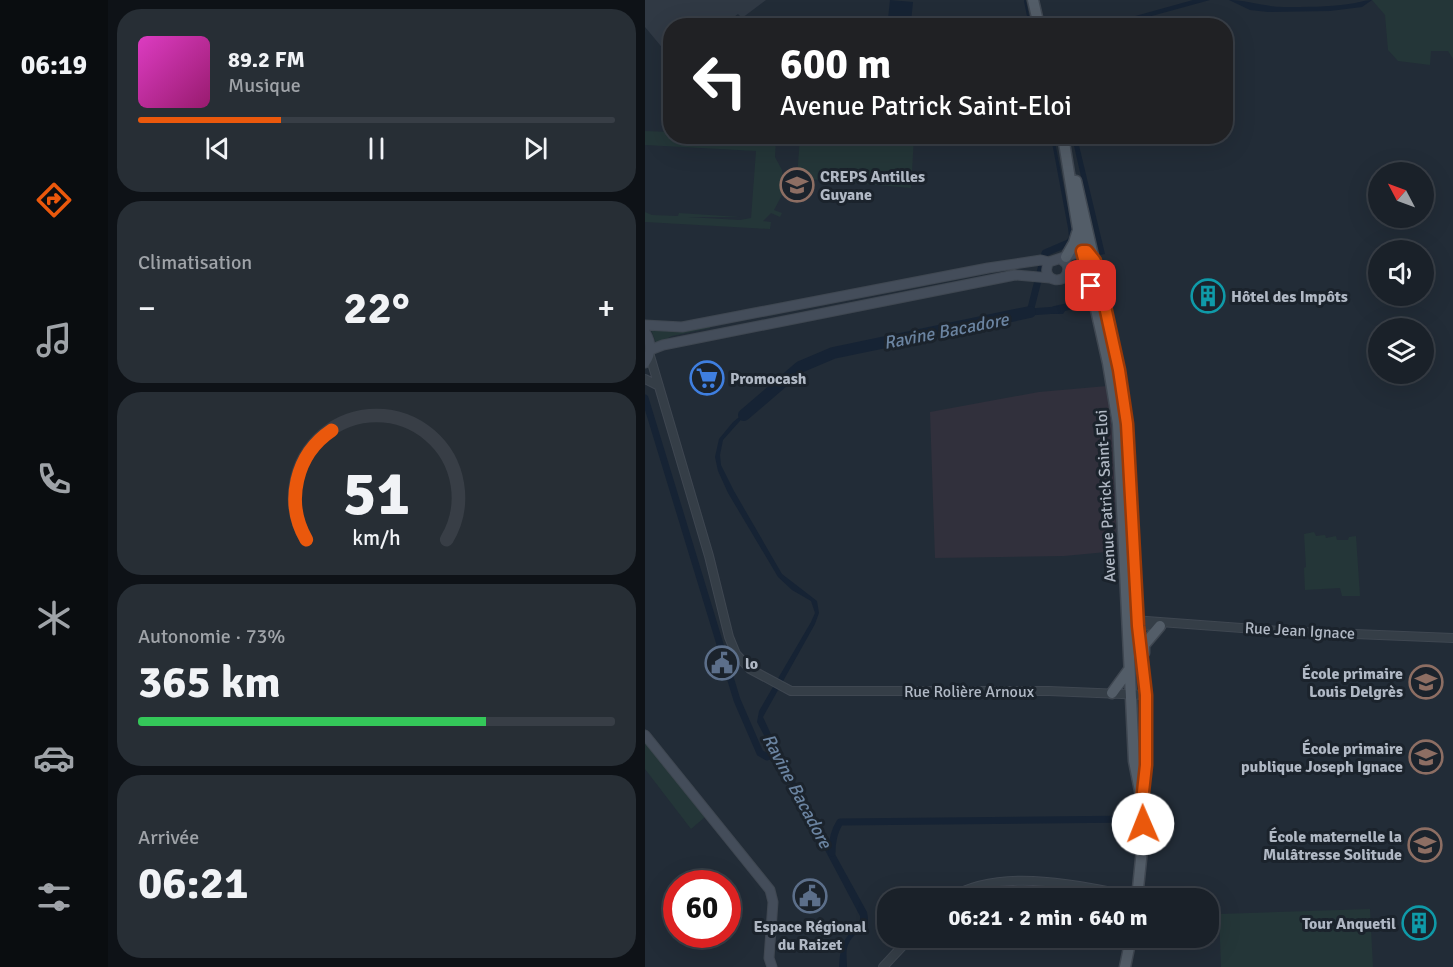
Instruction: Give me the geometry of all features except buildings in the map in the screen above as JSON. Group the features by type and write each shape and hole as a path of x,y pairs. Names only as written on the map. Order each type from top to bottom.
{"main road":[{"path":"1033,0 1037,18"},
{"name":"Avenue Patrick Saint-Eloi","path":"1065,144 1082,251 1096,286 1119,370 1127,424 1132,623 1128,671 1132,694 1134,761 1142,801 1144,836 1138,888"},
{"name":"Avenue Patrick Saint-Eloi","path":"1068,157 1075,176 1094,258 1096,286 1094,300 1118,424 1132,623 1146,695 1146,765 1142,801"},
{"path":"1063,258 1074,243 1078,229"},
{"path":"645,325 682,327 988,268 1063,258 1082,251 1087,251 1094,258"},
{"path":"648,356 663,345 902,296 1015,275 1064,278 1068,270 1063,258"},
{"path":"1046,261 1048,278"},
{"path":"1048,278 1072,285 1096,286"},
{"path":"1072,285 1094,300"},
{"path":"645,332 648,338 648,356"},
{"path":"1142,671 1144,645 1165,624"},
{"path":"1112,693 1128,671"},
{"path":"645,735 770,890 773,902 769,958 772,967"},
{"path":"1125,967 1129,948"}],"street":[{"path":"648,356 659,386"},
{"path":"645,379 659,386"},
{"name":"Rue Rolière Arnoux","path":"659,386 709,556 729,638 737,654 750,669 791,691 1146,695"},
{"name":"Rue Jean Ignace","path":"1132,623 1453,638"},
{"name":"Rue Jean Ignace","path":"1431,637 1453,629"},
{"path":"971,888 980,885 1029,882 1092,888"},
{"path":"883,967 901,948"}],"shaded area":[{"path":"645,0 766,0 742,18 738,14 733,18 663,18 663,49 645,27"},
{"path":"1372,0 1453,0 1453,59 1448,51 1431,51 1430,65 1398,61 1388,50 1385,15"},
{"path":"645,131 663,132 663,144 776,144 775,157 782,170 783,187 782,195 774,210 782,213 780,217 771,213 763,221 771,222 770,229 645,222 645,212 652,215 678,216 679,213 740,217 688,217 740,220 751,218 756,151 645,145"},
{"path":"799,144 914,144 911,188 797,178"},
{"path":"650,327 710,328 672,336 656,343"},
{"path":"1107,386 1113,437 1117,551 1064,556 935,558 930,412 1039,392"},
{"path":"1314,532 1316,536 1325,535 1326,538 1336,536 1337,540 1348,540 1349,537 1356,536 1360,596 1342,596 1340,588 1305,590 1304,534"},
{"path":"645,742 705,817 691,829 645,769"},
{"path":"1370,909 1373,967 1221,967 1219,914"}],"water":[{"path":"890,0 913,2 911,18 888,18"},
{"path":"1193,0 1210,0 1144,18 1128,18"},
{"path":"1229,0 1270,6 1308,7 1352,4 1372,0 1362,7 1330,11 1268,12 1250,10"},
{"path":"1052,144 1055,144 1073,234 1068,246 1059,249 1058,244 1065,242 1069,237"},
{"path":"1074,144 1079,144 1105,254 1099,255"},
{"path":"1087,299 1090,304 1065,311 1063,314 1051,314 1050,308 1054,306"},
{"path":"755,404 723,440 721,465 782,574 817,601 819,613 815,624 763,717 782,758 867,912 865,927 852,938 848,945 847,967 839,967 842,946 860,922 860,916 757,722 759,711 815,613 811,601 792,590 778,577 728,493 718,471 715,457 719,439 733,422"}],"waterway":[{"path":"1025,1 1028,18"},
{"path":"1057,310 1030,312 1045,253 1066,244"},
{"name":"Ravine Bacadore","path":"744,415 800,367 833,353 1030,312"},
{"path":"645,398 737,700 760,753 767,757 776,754"},
{"path":"832,853 836,829 840,822 1138,819"}],"place":[{"name":"CREPS Antilles Guyane","path":"797,185"},
{"name":"Hôtel des Impôts","path":"1208,296"},
{"name":"Promocash","path":"707,378"},
{"name":"lo","path":"722,663"},
{"name":"École primaire Louis Delgrès","path":"1426,682"},
{"name":"École primaire publique Joseph Ignace","path":"1426,757"},
{"name":"École maternelle la Mulâtresse Solitude","path":"1425,845"},
{"name":"Espace Régional du Raizet","path":"810,896"},
{"name":"Tour Anquetil","path":"1419,923"}],"route":[{"path":"1091,286 1082,251 1087,251 1095,261 1119,370 1127,424 1138,626 1146,695 1143,824"}]}
